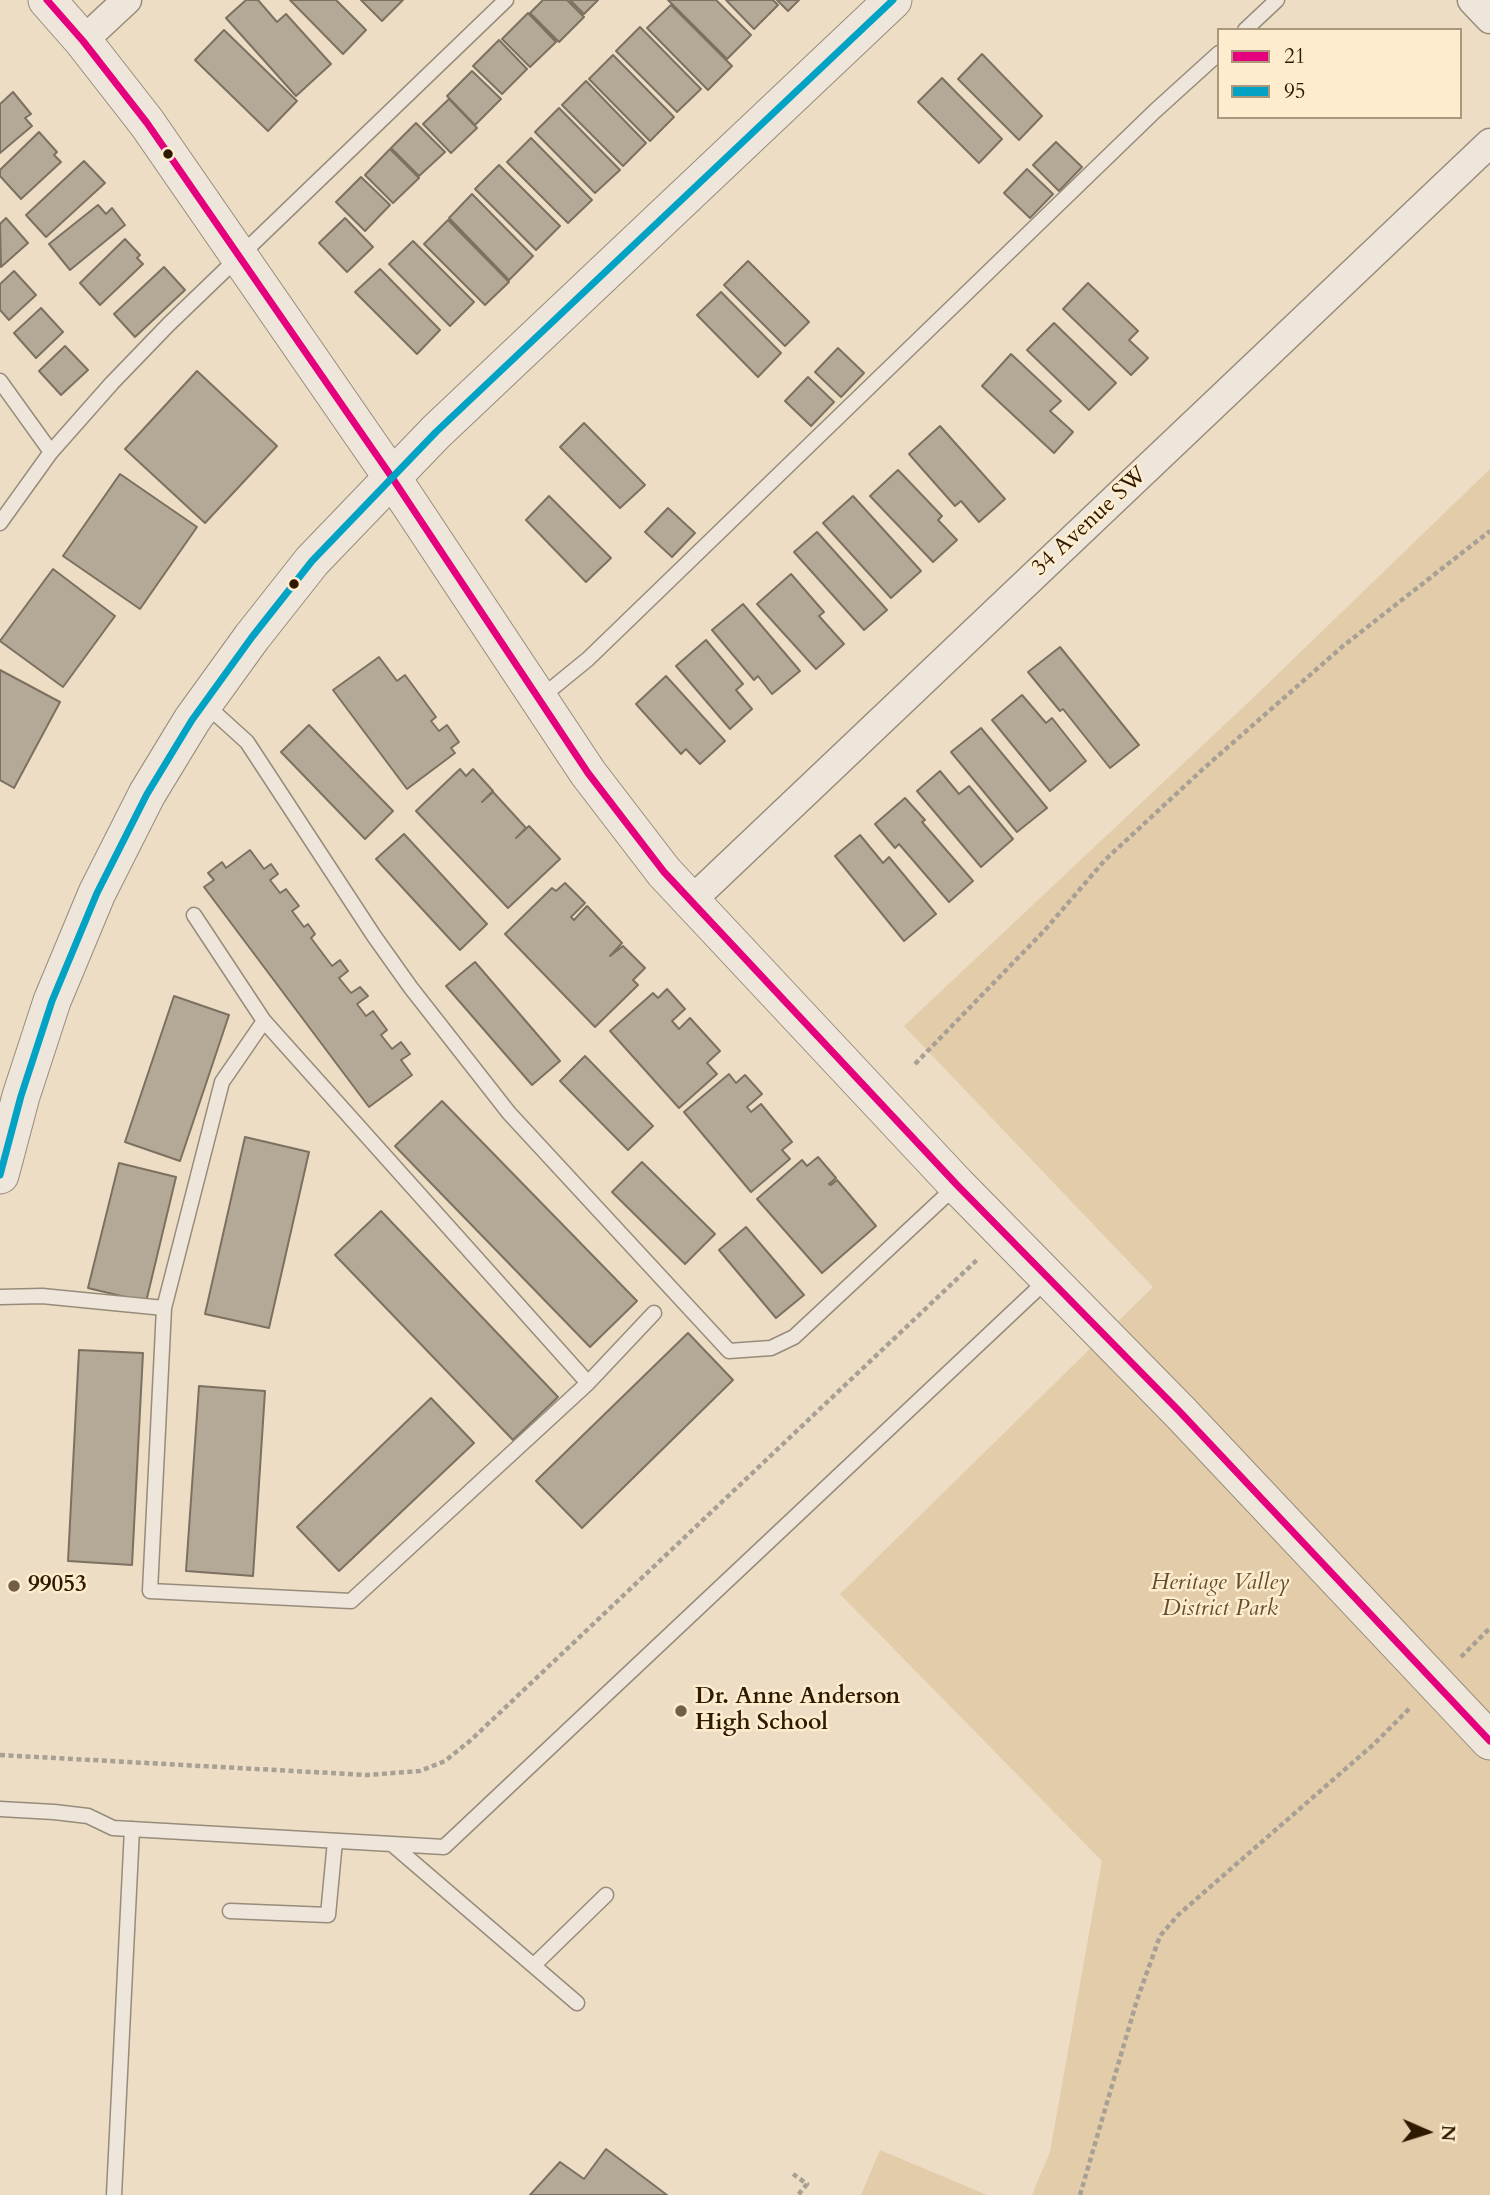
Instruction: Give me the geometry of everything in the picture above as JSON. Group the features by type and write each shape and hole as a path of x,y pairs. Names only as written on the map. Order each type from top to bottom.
{"street":[{"path":"47,0 147,122 391,477 589,774 690,902 957,1185 1180,1412 1490,1741"},
{"path":"83,41 127,0"},
{"path":"0,1175 21,1096 52,1001 97,893 147,794 204,704 252,637 312,561 436,432 893,0"},
{"path":"1472,0 1490,19"},
{"name":"34 Avenue SW","path":"690,902 1490,143"}],"lane":[{"path":"0,523 51,452 169,324 506,0"},
{"path":"1247,28 1278,0"},
{"path":"538,699 588,659 1155,111 1217,55"},
{"path":"0,381 51,452"},
{"path":"204,704 247,741 374,936 411,988 509,1113 729,1351 771,1348 794,1337 957,1185"},
{"path":"194,915 264,1021 588,1382"},
{"path":"264,1021 222,1082 164,1308 150,1591 351,1601 588,1382 654,1313"},
{"path":"0,1809 89,1816 113,1828 444,1847 1049,1278"},
{"path":"0,1297 41,1296 164,1308"},
{"path":"114,2195 132,1829"},
{"path":"230,1911 328,1915 335,1841"},
{"path":"393,1845 576,2003"},
{"path":"534,1965 606,1895"}],"path":[{"path":"915,1064 1044,931 1105,860 1174,796 1343,646 1490,531"},
{"path":"0,1755 367,1775 420,1771 445,1760 471,1740 1005,1233"},
{"path":"1080,2195 1137,2000 1160,1936 1178,1915 1374,1744 1490,1628"},
{"path":"793,2174 807,2184 798,2195"}],"green space":[{"name":"Heritage Valley District Park","path":"1490,469 1490,2195 1032,2195 1050,2152 1102,1861 840,1594 1153,1287 904,1026 1254,697"},
{"path":"880,2150 987,2195 861,2195"}],"building":[{"path":"246,0 258,0 277,22 286,14 331,64 296,96 226,18"},
{"path":"290,0 336,0 366,30 343,54"},
{"path":"361,0 403,0 382,21"},
{"path":"543,0 567,0 584,17 559,42 530,13"},
{"path":"570,0 598,0 584,14"},
{"path":"668,0 716,0 751,35 727,59"},
{"path":"726,0 773,0 778,5 754,29"},
{"path":"777,0 799,0 788,11"},
{"path":"671,5 732,66 708,90 647,28"},
{"path":"528,13 556,42 530,67 502,39"},
{"path":"640,27 701,89 677,112 616,51"},
{"path":"224,30 297,101 268,131 195,60"},
{"path":"499,40 527,69 502,94 473,66"},
{"path":"982,54 1042,116 1019,140 958,79"},
{"path":"613,55 674,117 650,141 589,79"},
{"path":"472,71 501,99 475,125 447,96"},
{"path":"942,78 1002,139 979,163 918,102"},
{"path":"586,81 646,143 623,166 562,105"},
{"path":"13,92 31,114 25,118 32,126 0,153 0,104"},
{"path":"449,99 477,128 451,153 423,124"},
{"path":"559,108 620,170 595,193 535,132"},
{"path":"416,123 445,152 419,176 391,148"},
{"path":"39,132 57,152 54,155 61,162 21,199 0,176 0,170"},
{"path":"531,138 592,200 568,223 507,162"},
{"path":"1056,142 1082,167 1059,191 1033,165"},
{"path":"390,149 419,178 393,203 365,175"},
{"path":"84,161 105,183 46,237 26,215"},
{"path":"499,165 560,226 536,250 475,189"},
{"path":"1027,169 1053,194 1030,218 1004,193"},
{"path":"361,177 390,205 365,231 336,202"},
{"path":"472,194 533,256 509,280 449,218"},
{"path":"98,205 106,214 112,208 125,225 70,270 49,244"},
{"path":"6,218 28,243 1,267 0,224"},
{"path":"345,218 373,247 347,272 319,243"},
{"path":"448,220 509,282 485,305 424,244"},
{"path":"125,239 140,255 137,258 143,264 100,305 80,283"},
{"path":"413,241 474,302 450,326 389,264"},
{"path":"748,261 809,322 785,346 724,285"},
{"path":"164,267 185,290 135,337 114,314"},
{"path":"380,269 440,330 417,354 355,292"},
{"path":"14,271 36,295 9,320 0,310 0,284"},
{"path":"1088,283 1138,331 1129,340 1148,358 1131,375 1063,309"},
{"path":"721,292 781,353 758,377 697,315"},
{"path":"41,308 63,332 36,358 14,333"},
{"path":"1054,323 1116,383 1089,410 1027,350"},
{"path":"65,346 88,370 61,395 39,371"},
{"path":"838,348 864,373 841,397 815,372"},
{"path":"1011,354 1061,401 1050,411 1073,432 1054,453 982,386"},
{"path":"197,371 277,446 205,523 125,449"},
{"path":"808,377 834,402 811,426 785,401"},
{"path":"584,423 645,485 620,508 560,447"},
{"path":"940,426 1005,499 979,522 961,501 955,506 909,454"},
{"path":"898,470 942,516 938,520 957,540 933,562 870,496"},
{"path":"120,474 197,527 140,609 63,556"},
{"path":"549,496 611,558 586,582 526,520"},
{"path":"853,496 921,571 891,598 823,523"},
{"path":"668,508 695,533 672,557 645,532"},
{"path":"817,532 887,610 864,630 794,552"},
{"path":"53,569 115,616 63,687 0,641"},
{"path":"791,574 824,612 819,616 844,644 816,669 757,604"},
{"path":"743,604 800,671 772,694 758,676 754,680 712,630"},
{"path":"706,640 743,684 736,690 752,709 730,729 676,666"},
{"path":"1060,647 1139,745 1110,768 1063,709 1060,711 1028,672"},
{"path":"379,657 397,681 405,675 436,717 431,721 439,731 447,725 459,742 451,748 455,753 407,789 333,690"},
{"path":"0,670 60,702 14,788 0,780"},
{"path":"666,676 725,741 700,764 686,749 681,754 636,704"},
{"path":"1022,695 1046,723 1052,718 1086,761 1050,791 992,720"},
{"path":"309,725 393,811 365,839 281,752"},
{"path":"981,728 1047,808 1017,832 951,752"},
{"path":"460,769 466,776 473,769 493,791 482,802 493,792 526,828 516,838 529,826 560,859 508,908 416,811"},
{"path":"940,771 959,794 969,786 1013,839 981,867 917,791"},
{"path":"905,798 973,881 949,902 899,844 895,848 875,824"},
{"path":"404,834 487,924 460,950 376,859"},
{"path":"860,835 883,863 889,857 936,914 904,941 835,856"},
{"path":"250,850 264,869 271,864 278,874 270,880 280,893 286,889 299,906 292,911 304,927 308,924 315,934 311,938 332,966 340,960 348,971 339,978 351,993 360,987 368,996 357,1004 366,1016 373,1011 387,1030 381,1035 392,1049 401,1042 410,1054 401,1060 412,1075 369,1107 204,887 214,880 208,873 222,862 226,868"},
{"path":"565,883 585,903 571,917 574,920 587,906 622,943 610,956 623,946 645,968 633,980 638,985 595,1027 505,934 552,888 556,891"},
{"path":"475,962 560,1061 532,1085 446,986"},
{"path":"667,989 685,1009 672,1021 679,1029 690,1018 720,1051 707,1063 717,1074 679,1108 610,1031 653,993 658,998"},
{"path":"174,996 229,1015 180,1161 125,1142"},
{"path":"585,1056 653,1126 628,1150 560,1081"},
{"path":"729,1074 736,1083 745,1075 762,1094 747,1107 751,1112 761,1104 792,1142 782,1150 790,1159 751,1192 684,1112"},
{"path":"442,1101 637,1301 590,1347 395,1146"},
{"path":"245,1137 309,1152 269,1328 205,1314"},
{"path":"818,1157 836,1178 829,1184 837,1180 876,1226 822,1273 757,1199 802,1160 807,1166"},
{"path":"642,1162 715,1234 685,1264 612,1192"},
{"path":"119,1163 176,1177 146,1302 88,1288"},
{"path":"381,1211 558,1397 513,1440 335,1255"},
{"path":"746,1227 804,1295 776,1318 719,1250"},
{"path":"688,1333 733,1380 582,1528 536,1481"},
{"path":"79,1350 143,1353 132,1565 68,1561"},
{"path":"199,1386 265,1391 253,1576 186,1571"},
{"path":"431,1398 474,1443 339,1571 297,1527"},
{"path":"606,2149 667,2195 530,2195 560,2162 584,2179"}],"transit line":[{"name":"21","path":"47,0 147,123 391,476 588,773 664,872 957,1185 1180,1412 1490,1741"},
{"name":"95","path":"0,1175 21,1096 52,1001 97,893 147,794 192,720 252,637 312,561 436,432 893,0"}],"place":[{"name":"99053","path":"14,1586"},
{"name":"Dr. Anne Anderson High School","path":"681,1711"}]}
